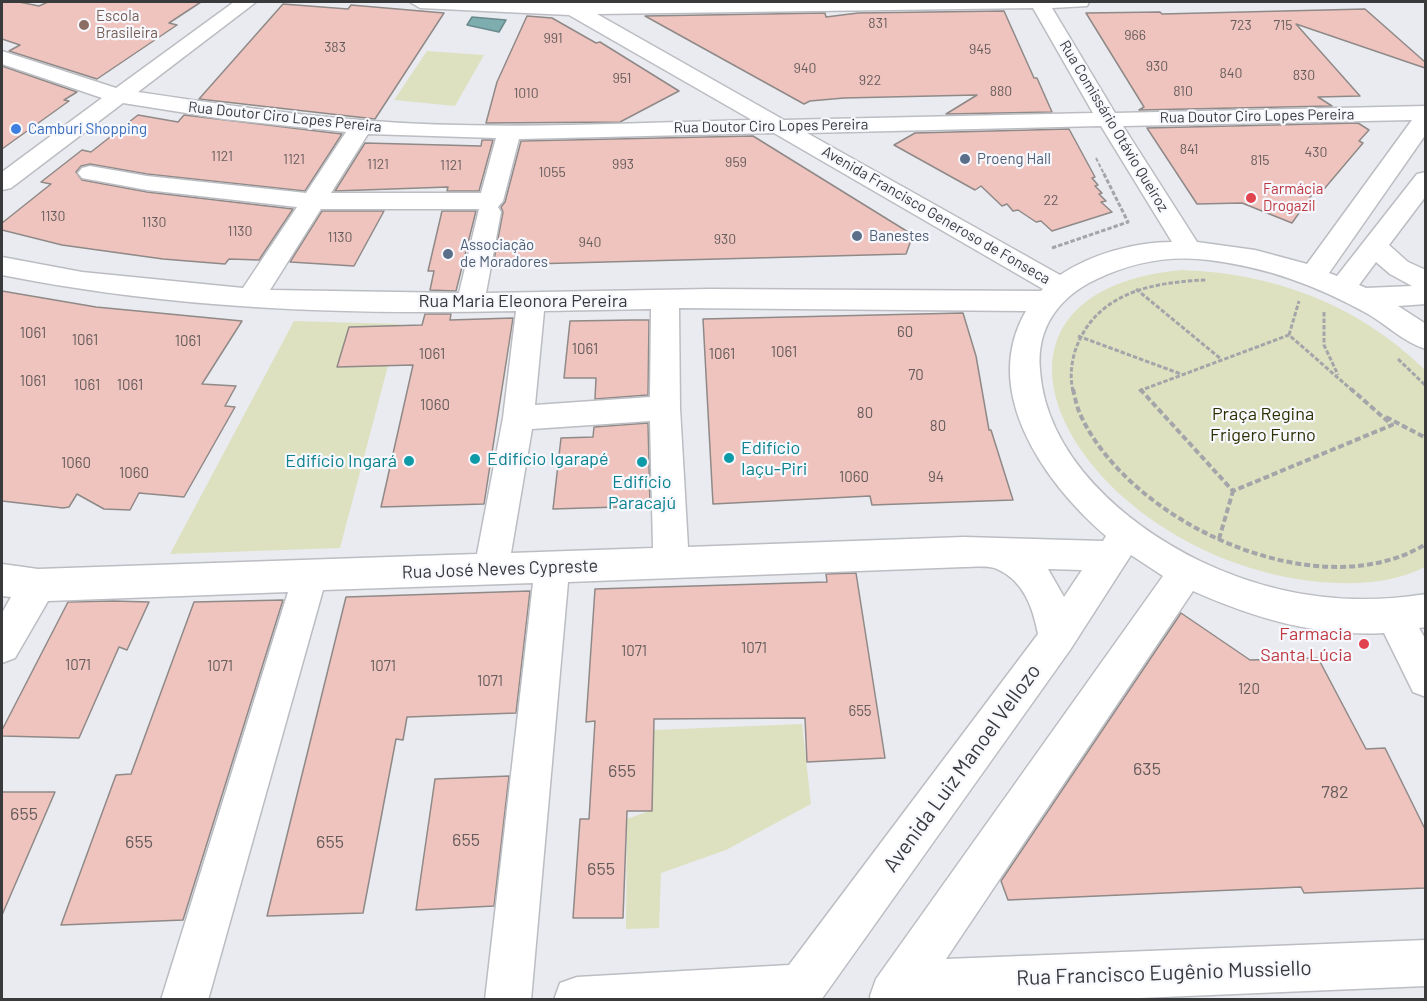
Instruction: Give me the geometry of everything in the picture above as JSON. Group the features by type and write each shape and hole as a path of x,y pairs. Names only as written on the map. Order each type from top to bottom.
{"street":[{"path":"2,183 246,2"},
{"path":"420,2 567,5 1080,2"},
{"name":"Rua Comissário Otávio Queiroz","path":"1039,2 1108,120 1190,251"},
{"name":"Avenida Francisco Generoso de Fonseca","path":"567,5 779,125 1053,294"},
{"name":"Rua Doutor Ciro Lopes Pereira","path":"2,57 118,96 224,112 361,127 509,132 779,125 1425,115"},
{"path":"1313,276 1425,115"},
{"path":"249,299 361,127"},
{"path":"90,173 147,183 312,201 491,201 509,132"},
{"path":"1352,293 1374,248 1425,179"},
{"path":"471,302 489,212"},
{"path":"1374,248 1399,268 1425,282"},
{"path":"1425,339 1352,293 1313,276 1255,259 1190,251 1159,251 1122,258 1081,273 1053,294 1031,327 1024,356 1025,389 1036,425 1058,463 1120,544 1229,590 1273,604 1317,614 1357,617 1410,613 1425,679"},
{"name":"Rua Maria Eleonora Pereira","path":"2,266 50,277 249,299 531,302 1053,294"},
{"path":"1352,293 1425,295"},
{"path":"665,299 665,408 671,563"},
{"path":"491,570 518,418 531,302"},
{"path":"518,418 665,408"},
{"name":"Rua José Neves Cypreste","path":"2,580 38,585 491,570 552,565 999,552 1120,544"},
{"name":"Avenida Luiz Manoel Vellozo","path":"796,994 1057,638 1120,544"},
{"path":"999,552 1034,575 1045,591 1052,610 1057,638"},
{"path":"508,999 552,565"},
{"path":"896,992 1187,571"},
{"path":"184,999 310,576"},
{"path":"2,646 38,585"},
{"name":"Rua Francisco Eugênio Mussiello","path":"896,992 1425,963"},
{"path":"577,999 796,994"}],"path":[{"path":"1043,244 1054,249 1128,222 1078,120"},
{"path":"1212,281 1168,282 1136,289 1099,310 1078,336 1072,359 1072,380 1076,402 1100,449 1143,493 1170,513 1219,539 1266,556 1301,564 1335,566 1368,564 1397,558 1425,544"},
{"path":"1136,289 1221,359"},
{"path":"1289,297 1307,304"},
{"path":"1289,334 1299,300"},
{"path":"1316,307 1335,316"},
{"path":"1324,311 1320,329 1324,350 1337,374 1360,397 1389,419 1425,438"},
{"path":"1233,491 1138,390 1289,334"},
{"path":"1233,491 1392,425 1289,334"},
{"path":"1078,336 1181,374"},
{"path":"1391,353 1425,386"},
{"path":"1219,539 1233,491"}],"green space":[{"path":"427,51 484,55 455,106 394,100"},
{"name":"Praça Regina Frigero Furno","path":"1182,270 1216,272 1250,278 1313,297 1372,327 1425,370 1425,567 1383,580 1339,583 1286,577 1238,564 1191,544 1169,531 1129,502 1094,466 1069,429 1055,392 1053,357 1064,325 1089,300 1128,280"},
{"path":"294,321 399,324 340,548 170,554"},
{"path":"802,724 811,804 726,850 661,873 659,928 626,929 627,819 652,810 654,730"}],"water":[{"path":"472,17 506,20 499,32 467,25"}],"building":[{"path":"2,2 19,2 39,6 48,2 201,2 169,23 177,25 97,79 9,51 20,45 2,39"},
{"path":"283,4 348,9 351,5 444,13 375,119 199,99"},
{"path":"1365,9 1425,62 1425,68 1296,24 1360,96 1318,97 1332,106 1139,110 1144,107 1086,13 1160,12 1162,14"},
{"path":"1004,11 1052,112 946,114 977,95 844,98 810,101 804,104 645,16 825,13 826,17 858,13"},
{"path":"527,16 552,18 596,43 600,42 679,91 620,122 486,123 497,82"},
{"name":"Camburi Shopping","path":"2,66 77,92 64,100 69,101 2,149"},
{"path":"138,115 178,122 184,115 342,134 305,191 147,174 90,164 81,166 76,172 82,180 147,192 293,209 259,260 229,259 225,264 163,259 62,245 2,230 2,223 51,184 41,182 82,150 91,152"},
{"path":"1358,123 1369,130 1359,141 1363,143 1319,195 1313,193 1292,223 1242,203 1197,204 1147,128"},
{"path":"1069,129 1095,177 1092,178 1098,185 1095,186 1102,193 1099,194 1106,201 1101,202 1112,212 1052,231 1041,221 1036,222 1018,210 1013,211 1007,204 1002,206 981,186 975,190 894,145 915,133"},
{"path":"753,136 913,235 906,254 493,265 503,212 501,207 505,202 521,141"},
{"path":"482,140 493,140 479,191 447,191 448,187 335,191 365,143 481,146"},
{"path":"322,211 384,211 354,266 290,262"},
{"path":"442,211 476,211 456,291 430,290 434,271 428,271"},
{"path":"2,291 96,307 242,321 202,384 236,386 225,406 235,407 184,497 139,493 130,510 104,509 77,494 69,507 63,508 2,501"},
{"path":"963,313 976,356 989,430 991,430 1013,500 872,505 870,496 713,504 703,319"},
{"path":"425,314 451,314 450,320 513,318 484,504 381,507 413,365 337,367 349,327 422,325"},
{"path":"649,320 648,395 595,399 596,378 564,378 570,321"},
{"path":"648,423 650,506 553,509 561,438 593,437 594,427"},
{"path":"856,573 885,758 807,762 805,718 654,719 652,811 627,811 623,918 573,918 580,819 589,819 595,721 586,722 595,589 827,582 826,574"},
{"path":"530,591 516,713 407,717 403,740 396,739 363,913 267,916 346,597"},
{"path":"283,600 183,920 61,925 116,775 131,774 194,602"},
{"path":"68,602 149,602 127,650 119,647 79,738 2,736 2,730"},
{"path":"1181,613 1250,660 1318,658 1366,749 1385,748 1425,829 1425,888 1304,893 1301,887 1008,900 1001,881"},
{"path":"509,776 494,906 416,910 435,779"},
{"path":"2,792 55,792 2,915"}],"place":[{"name":"Escola Brasileira","path":"84,25"},
{"name":"Camburi Shopping","path":"16,129"},
{"name":"Proeng Hall","path":"965,159"},
{"name":"Farmácia Drogazil","path":"1251,198"},
{"name":"Banestes","path":"857,236"},
{"name":"Associação de Moradores","path":"448,254"},
{"name":"Edifício Iaçu-Piri","path":"729,458"},
{"name":"Edifício Igarapé","path":"475,459"},
{"name":"Edifício Ingará","path":"409,461"},
{"name":"Edifício Paracajú","path":"642,462"},
{"name":"Farmacia Santa Lúcia","path":"1364,644"}]}
